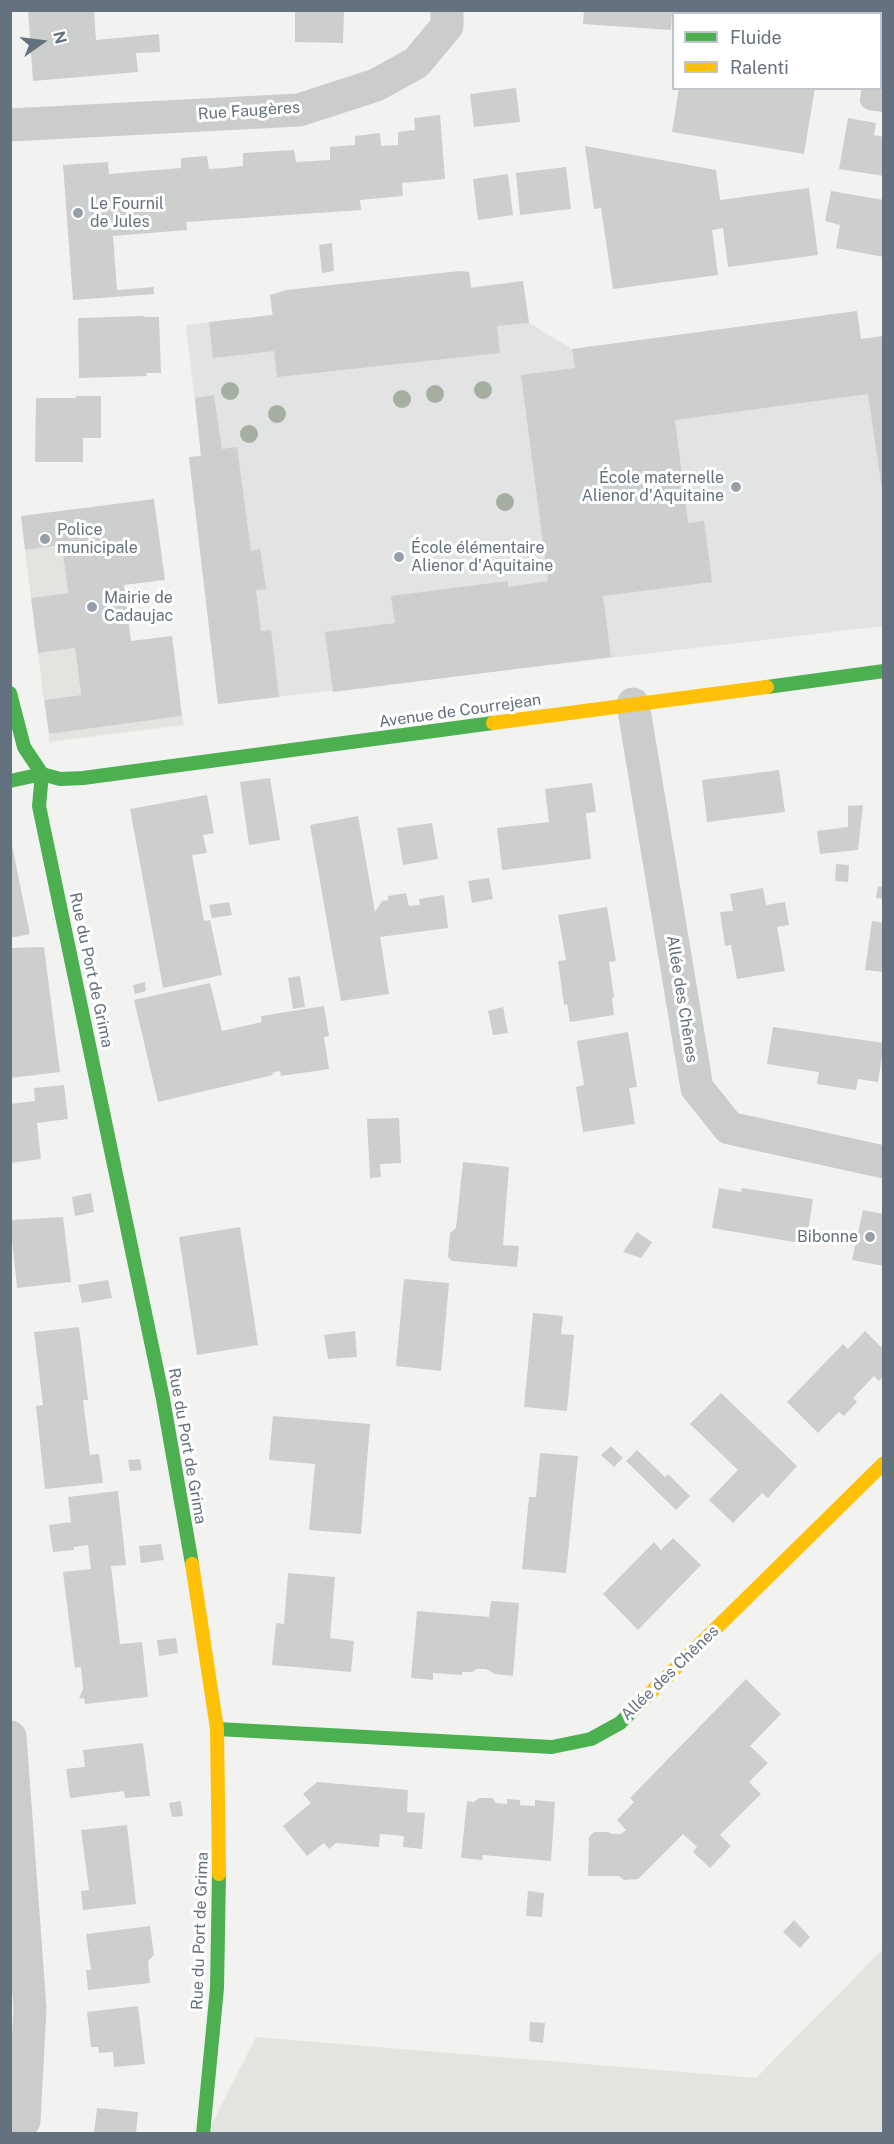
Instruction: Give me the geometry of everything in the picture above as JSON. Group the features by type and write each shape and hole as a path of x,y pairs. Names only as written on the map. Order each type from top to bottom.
{"street":[{"name":"Rue Faugères","path":"10,125 299,110 376,85 416,63 447,26 447,10"},
{"name":"Avenue de Courrejean","path":"42,774 60,779 83,778 884,672"},
{"path":"10,693 24,747 42,774 10,782"},
{"name":"Allée des Chênes","path":"633,704 697,1088 729,1128 884,1162"},
{"name":"Rue du Port de Grima","path":"42,774 39,806 163,1399 198,1597 217,1728 220,1841 217,1988 203,2133"},
{"name":"Allée des Chênes","path":"217,1728 552,1747 591,1739 620,1723 884,1463"},
{"path":"10,2133 24,2121 30,2008 11,1752"}],"lane":[{"path":"872,90 870,100 884,102"}],"shaded area":[{"name":"École élémentaire Alienor d'Aquitaine","path":"469,272 471,287 523,281 529,323 572,349 857,311 861,339 883,336 883,626 218,704 189,457 201,455 186,325 272,315 270,295"},
{"path":"62,545 68,593 31,598 25,550"},
{"path":"75,648 81,695 44,700 38,653"},
{"path":"182,716 184,725 49,742 49,734"},
{"path":"883,1949 883,2133 207,2134 256,2037 756,2078"}],"building":[{"path":"28,10 94,10 96,40 159,34 160,52 136,53 138,72 33,81"},
{"path":"295,10 344,10 343,43 295,42"},
{"path":"584,10 672,10 671,30 583,24"},
{"path":"760,10 858,10 858,12 760,12"},
{"path":"516,88 520,122 474,127 470,94"},
{"path":"679,90 815,90 804,154 672,132"},
{"path":"440,115 445,179 402,183 403,196 360,200 361,210 186,222 187,230 113,236 117,290 154,287 154,294 73,300 63,165 108,162 109,174 181,168 181,158 207,156 209,169 226,168 243,166 243,153 294,150 296,162 330,160 330,147 355,145 355,136 380,133 381,146 398,145 398,132 415,130 414,118"},
{"path":"848,118 876,123 874,135 884,137 884,176 839,169"},
{"path":"585,146 716,170 720,200 809,188 818,255 728,267 723,228 712,230 718,275 613,289 601,208 594,209"},
{"path":"566,167 571,209 520,215 516,173"},
{"path":"508,174 513,215 478,220 473,179"},
{"path":"831,191 884,200 884,257 836,248 840,225 825,221"},
{"path":"332,243 334,271 322,273 319,245"},
{"path":"460,271 469,272 471,288 523,281 529,323 497,326 500,353 277,377 274,351 213,358 209,322 273,315 270,295 286,290"},
{"path":"857,311 861,339 884,336 884,503 868,394 675,420 688,523 704,521 712,582 603,596 611,657 333,692 325,632 395,623 391,596 508,581 508,587 548,581 521,375 575,368 572,349"},
{"path":"159,317 161,373 146,373 147,376 79,378 78,318"},
{"path":"214,395 222,449 237,447 251,551 260,549 266,589 256,590 261,631 271,630 279,697 218,704 189,457 201,456 195,398"},
{"path":"76,396 101,396 101,438 83,438 83,462 35,462 36,398 76,398"},
{"path":"154,499 165,580 124,585 131,641 172,636 182,716 49,734 44,700 81,695 75,648 38,653 31,598 68,593 62,545 25,550 21,516"},
{"path":"779,770 785,812 707,822 702,780"},
{"path":"270,778 280,840 249,845 240,782"},
{"path":"592,783 596,812 586,813 591,859 502,870 497,828 549,822 545,789"},
{"path":"207,795 214,833 203,835 207,853 192,855 204,921 210,920 222,975 163,988 130,809"},
{"path":"863,805 858,850 820,854 817,831 848,827 848,806"},
{"path":"358,816 375,912 382,901 388,900 388,896 406,893 409,906 420,905 419,899 444,895 448,928 380,937 389,994 341,1001 310,825"},
{"path":"432,823 438,859 403,865 397,828"},
{"path":"12,845 30,934 10,938 10,846"},
{"path":"836,864 849,865 848,882 835,881"},
{"path":"489,878 493,899 472,903 468,881"},
{"path":"878,886 884,887 884,899 876,898"},
{"path":"763,888 766,905 785,902 789,925 777,927 785,971 737,979 731,945 725,946 720,912 733,911 730,894"},
{"path":"229,902 232,915 212,918 209,905"},
{"path":"607,907 616,961 609,962 614,1015 570,1022 567,1004 564,1005 558,961 566,960 558,915"},
{"path":"872,921 884,923 884,972 865,970"},
{"path":"44,947 60,1072 10,1078 10,948"},
{"path":"300,976 305,1007 293,1009 288,978"},
{"path":"145,982 146,991 135,994 133,985"},
{"path":"210,983 222,1031 262,1022 261,1016 324,1006 329,1036 324,1037 329,1069 281,1076 280,1071 272,1073 273,1075 158,1102 134,1000"},
{"path":"503,1007 508,1033 493,1035 488,1011"},
{"path":"773,1027 884,1043 878,1082 858,1079 856,1090 817,1084 819,1072 767,1064"},
{"path":"628,1032 637,1087 629,1088 635,1124 583,1132 576,1087 584,1085 577,1041"},
{"path":"64,1085 68,1119 37,1123 41,1159 10,1163 10,1104 35,1101 34,1088"},
{"path":"399,1118 401,1163 380,1164 381,1177 370,1178 367,1119"},
{"path":"463,1162 509,1167 503,1245 519,1246 517,1267 452,1261 448,1257 450,1233 456,1228"},
{"path":"719,1188 741,1192 742,1188 813,1199 806,1244 712,1228"},
{"path":"91,1193 94,1212 75,1216 72,1197"},
{"name":"Bibonne","path":"863,1210 884,1214 884,1266 852,1260"},
{"path":"63,1217 71,1282 17,1288 10,1220"},
{"path":"240,1227 258,1345 197,1355 179,1237"},
{"path":"637,1232 652,1242 641,1258 623,1252"},
{"path":"404,1279 449,1283 441,1371 396,1366"},
{"path":"108,1280 112,1298 82,1303 78,1285"},
{"path":"533,1313 563,1316 561,1334 574,1335 567,1411 524,1407"},
{"path":"79,1327 88,1400 83,1400 90,1455 99,1454 103,1483 45,1489 36,1406 43,1405 34,1332"},
{"path":"355,1331 357,1357 328,1359 324,1335"},
{"path":"865,1331 884,1350 884,1376 879,1381 874,1376 853,1398 857,1402 844,1416 839,1412 818,1433 787,1402 843,1344 848,1349"},
{"path":"721,1393 797,1466 768,1498 762,1493 733,1523 709,1500 738,1470 690,1424"},
{"path":"273,1416 370,1424 361,1534 309,1530 315,1464 269,1460"},
{"path":"611,1446 623,1458 614,1467 601,1455"},
{"path":"637,1450 665,1477 668,1474 690,1496 676,1510 626,1461"},
{"path":"540,1453 578,1456 566,1573 522,1569 529,1497 536,1497"},
{"path":"140,1459 142,1470 130,1471 128,1460"},
{"path":"118,1491 126,1565 111,1566 120,1644 142,1642 148,1697 85,1704 84,1698 79,1699 83,1689 81,1667 75,1668 63,1572 91,1569 88,1545 74,1547 74,1550 53,1552 49,1525 71,1522 68,1497"},
{"path":"673,1538 701,1565 638,1630 603,1594 654,1542 661,1550"},
{"path":"161,1544 164,1560 141,1563 139,1546"},
{"path":"288,1573 335,1577 330,1638 354,1641 351,1672 272,1665 276,1623 284,1624"},
{"path":"491,1601 519,1603 513,1676 477,1669 472,1672 462,1672 462,1675 433,1673 433,1680 411,1678 417,1611 489,1617"},
{"path":"176,1638 178,1653 159,1656 157,1640"},
{"path":"746,1679 781,1714 750,1746 768,1763 749,1782 761,1794 720,1835 731,1846 710,1868 693,1852 697,1847 683,1834 638,1879 624,1880 619,1876 588,1876 589,1837 594,1832 621,1834 626,1830 617,1820 634,1802 630,1798"},
{"path":"143,1743 150,1796 125,1798 124,1791 70,1798 66,1769 85,1767 83,1750"},
{"path":"317,1782 408,1790 407,1812 425,1813 422,1849 403,1847 404,1836 380,1834 379,1847 336,1843 329,1849 324,1843 307,1856 283,1826 311,1803 303,1794"},
{"path":"479,1798 492,1798 496,1803 507,1804 507,1799 520,1800 520,1805 535,1806 535,1800 555,1802 551,1861 483,1855 482,1860 461,1858 467,1801 474,1802"},
{"path":"181,1801 183,1816 172,1817 169,1803"},
{"path":"127,1825 136,1904 83,1910 81,1891 89,1890 81,1830"},
{"path":"528,1891 544,1893 542,1917 526,1916"},
{"path":"794,1920 810,1937 800,1948 783,1932"},
{"path":"150,1926 154,1955 148,1961 150,1983 88,1990 86,1970 91,1970 86,1934"},
{"path":"138,2006 145,2064 114,2067 113,2052 99,2053 98,2047 91,2047 87,2012"},
{"path":"530,2022 545,2023 543,2043 529,2041"},
{"path":"97,2108 138,2112 136,2133 94,2133"}],"traffic: fast":[{"path":"767,687 884,671"},
{"path":"10,693 24,747 42,774"},
{"path":"10,781 42,774 60,779 83,778 493,723"},
{"path":"42,774 39,806 163,1399 192,1564"},
{"path":"217,1729 552,1747 591,1739 620,1723 636,1707"},
{"path":"203,2134 217,1988 219,1874"}],"traffic: slow":[{"path":"493,723 767,687"},
{"path":"636,1707 884,1463"},
{"path":"192,1564 217,1729 219,1874"}],"place":[{"name":"Le Fournil de Jules","path":"78,213"},
{"name":"École maternelle Alienor d'Aquitaine","path":"736,487"},
{"name":"Police municipale","path":"45,539"},
{"name":"École élémentaire Alienor d'Aquitaine","path":"399,557"},
{"name":"Mairie de Cadaujac","path":"92,607"},
{"name":"Bibonne","path":"870,1237"}]}
